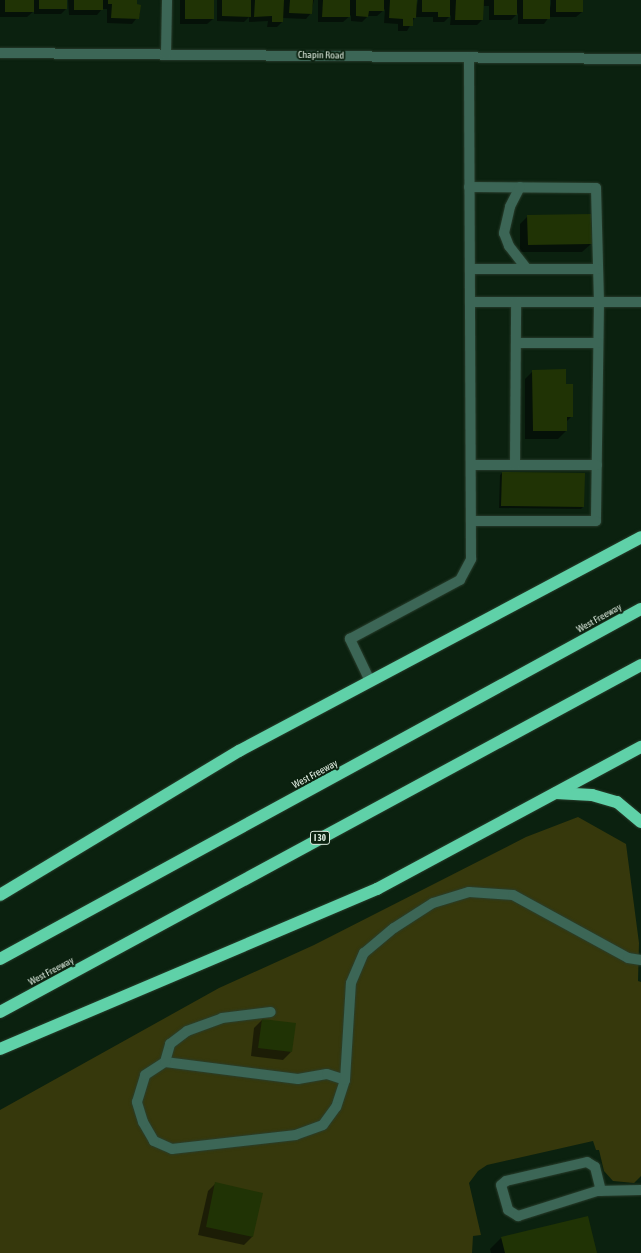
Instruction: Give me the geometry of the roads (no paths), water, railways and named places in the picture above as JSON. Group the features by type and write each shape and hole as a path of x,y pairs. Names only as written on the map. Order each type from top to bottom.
{"highway":[{"path":"0,895 238,751 641,537"},
{"name":"West Freeway","path":"0,958 641,609"},
{"name":"West Freeway","path":"0,1012 641,665"},
{"path":"0,1048 377,889 641,747"},
{"path":"556,793 592,796 617,802 641,822"}],"street":[{"path":"166,54 167,0"},
{"name":"Chapin Road","path":"0,53 641,59"},
{"path":"370,681 350,639 460,580 471,559 469,57"},
{"path":"469,187 596,188 599,302 596,522 471,522"},
{"path":"520,187 510,207 504,233 509,246 527,269"},
{"path":"470,269 598,269"},
{"path":"470,302 641,302"},
{"path":"515,465 516,302"},
{"path":"516,343 598,343"},
{"path":"471,465 597,465"},
{"path":"344,1080 327,1074 298,1079 165,1062 145,1075 137,1102 142,1122 154,1141 172,1148 296,1134 323,1125 336,1107 344,1080 351,983 364,953 394,928 433,903 469,892 513,895 628,958 641,960"},
{"path":"165,1062 170,1044 187,1031 222,1018 271,1012"},
{"path":"601,1191 595,1167 587,1162 506,1181 501,1186 508,1210 518,1216 601,1191 641,1190"}]}
